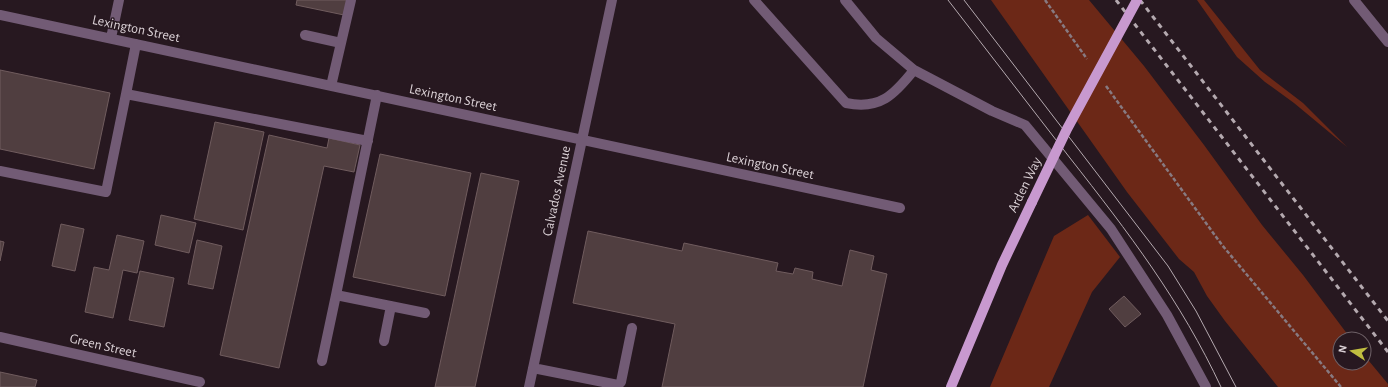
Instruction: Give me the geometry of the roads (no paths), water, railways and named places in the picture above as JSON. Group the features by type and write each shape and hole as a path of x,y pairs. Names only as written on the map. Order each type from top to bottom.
{"main road":[{"name":"Arden Way","path":"951,387 1002,265 1067,129 1137,0"}],"street":[{"path":"111,38 118,0"},
{"path":"332,86 351,0"},
{"name":"Calvados Avenue","path":"529,387 612,0"},
{"path":"754,0 846,103 859,106 878,103 888,98 901,87 914,70"},
{"path":"845,0 876,38 914,70 992,111 1025,124 1111,229 1167,315 1206,387"},
{"path":"1354,0 1388,42"},
{"name":"Lexington Street","path":"0,15 900,208"},
{"path":"306,35 341,43"},
{"path":"0,171 106,192 136,44"},
{"path":"126,94 368,141"},
{"path":"322,361 377,96"},
{"path":"336,295 424,313"},
{"path":"384,341 391,306"},
{"path":"532,368 618,385 621,382 632,328"},
{"name":"Green Street","path":"0,337 200,382"}],"tram line":[{"path":"948,0 1133,240 1189,325 1221,387"},
{"path":"964,0 1168,266 1196,311 1236,387"}],"railway":[{"path":"1116,0 1388,352"},
{"path":"1140,0 1388,321"}]}
